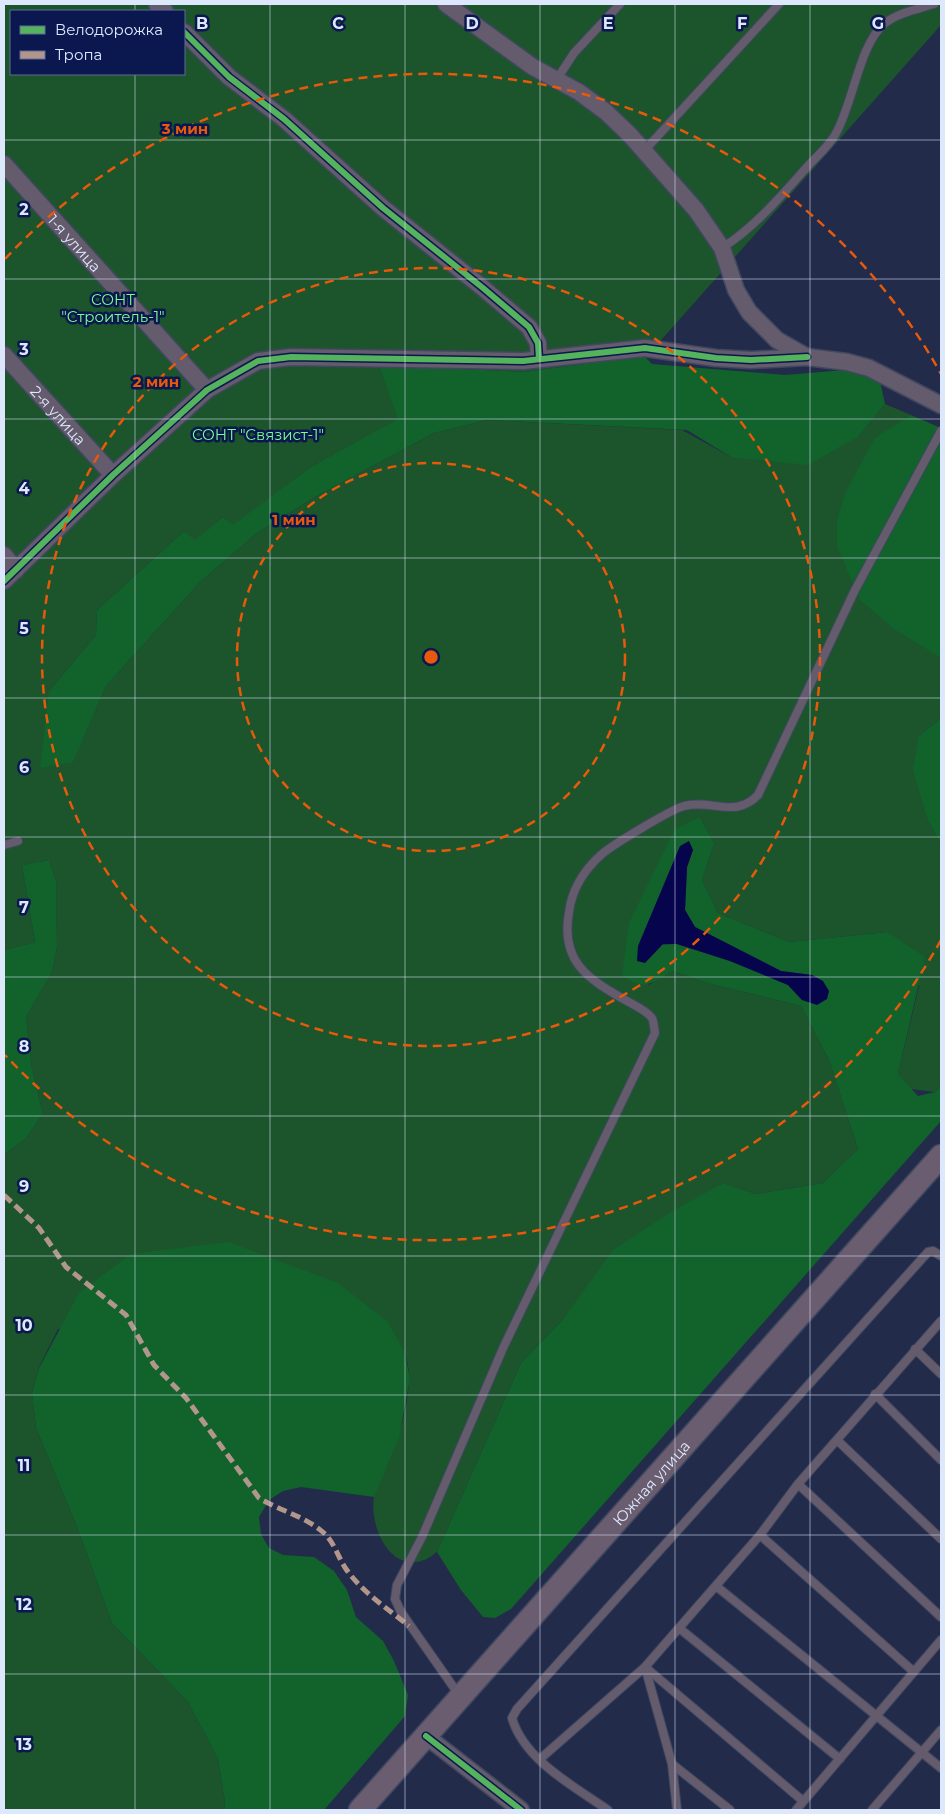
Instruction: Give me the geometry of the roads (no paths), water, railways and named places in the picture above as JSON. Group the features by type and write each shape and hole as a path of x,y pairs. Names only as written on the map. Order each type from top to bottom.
{"main road":[{"name":"Южная улица","path":"360,1810 941,1156"}],"street":[{"path":"452,5 533,68 558,78 606,112 644,151 696,210 722,248 736,290 749,312 778,340 807,357"},
{"path":"185,33 229,77 284,119 382,208 483,288 528,327 538,343 539,359"},
{"name":"1-я улица","path":"4,164 207,390"},
{"path":"4,581 112,476 207,390 258,361 290,357 458,360 539,359 645,348 716,358 752,360 807,357 847,362 869,368 941,405"},
{"name":"2-я улица","path":"4,354 112,476"},
{"path":"4,555 16,570"},
{"path":"426,1736 521,1810"}],"lane":[{"path":"558,78 574,53 620,4"},
{"path":"644,151 779,4"},
{"path":"722,248 738,238 766,213 834,137 843,121 867,50 884,24 896,17 934,4"},
{"path":"460,1697 405,1619 396,1599 397,1584 422,1537 504,1346 655,1033 652,1018 599,985 582,972 570,949 566,928 570,905 578,883 593,862 609,847 681,807 695,804 737,808 749,804 758,795 855,590 941,431"},
{"path":"4,845 18,841"},
{"path":"608,1810 558,1775 540,1759 515,1727 512,1718 517,1709 928,1252 934,1251 941,1256"},
{"path":"540,1759 645,1667 760,1535 798,1484 941,1321"},
{"path":"915,1349 941,1374"},
{"path":"876,1394 941,1460"},
{"path":"837,1440 941,1539"},
{"path":"798,1484 941,1617"},
{"path":"760,1535 914,1672"},
{"path":"716,1586 941,1768"},
{"path":"679,1628 840,1759"},
{"path":"796,1810 941,1640"},
{"path":"645,1667 672,1764 677,1810"},
{"path":"645,1667 803,1801"},
{"path":"872,1810 941,1730"},
{"path":"672,1764 730,1810"}],"park label":[{"name":"СОНТ \"Строитель-1\"","path":"113,308"},
{"name":"СОНТ \"Связист-1\"","path":"258,434"}]}
